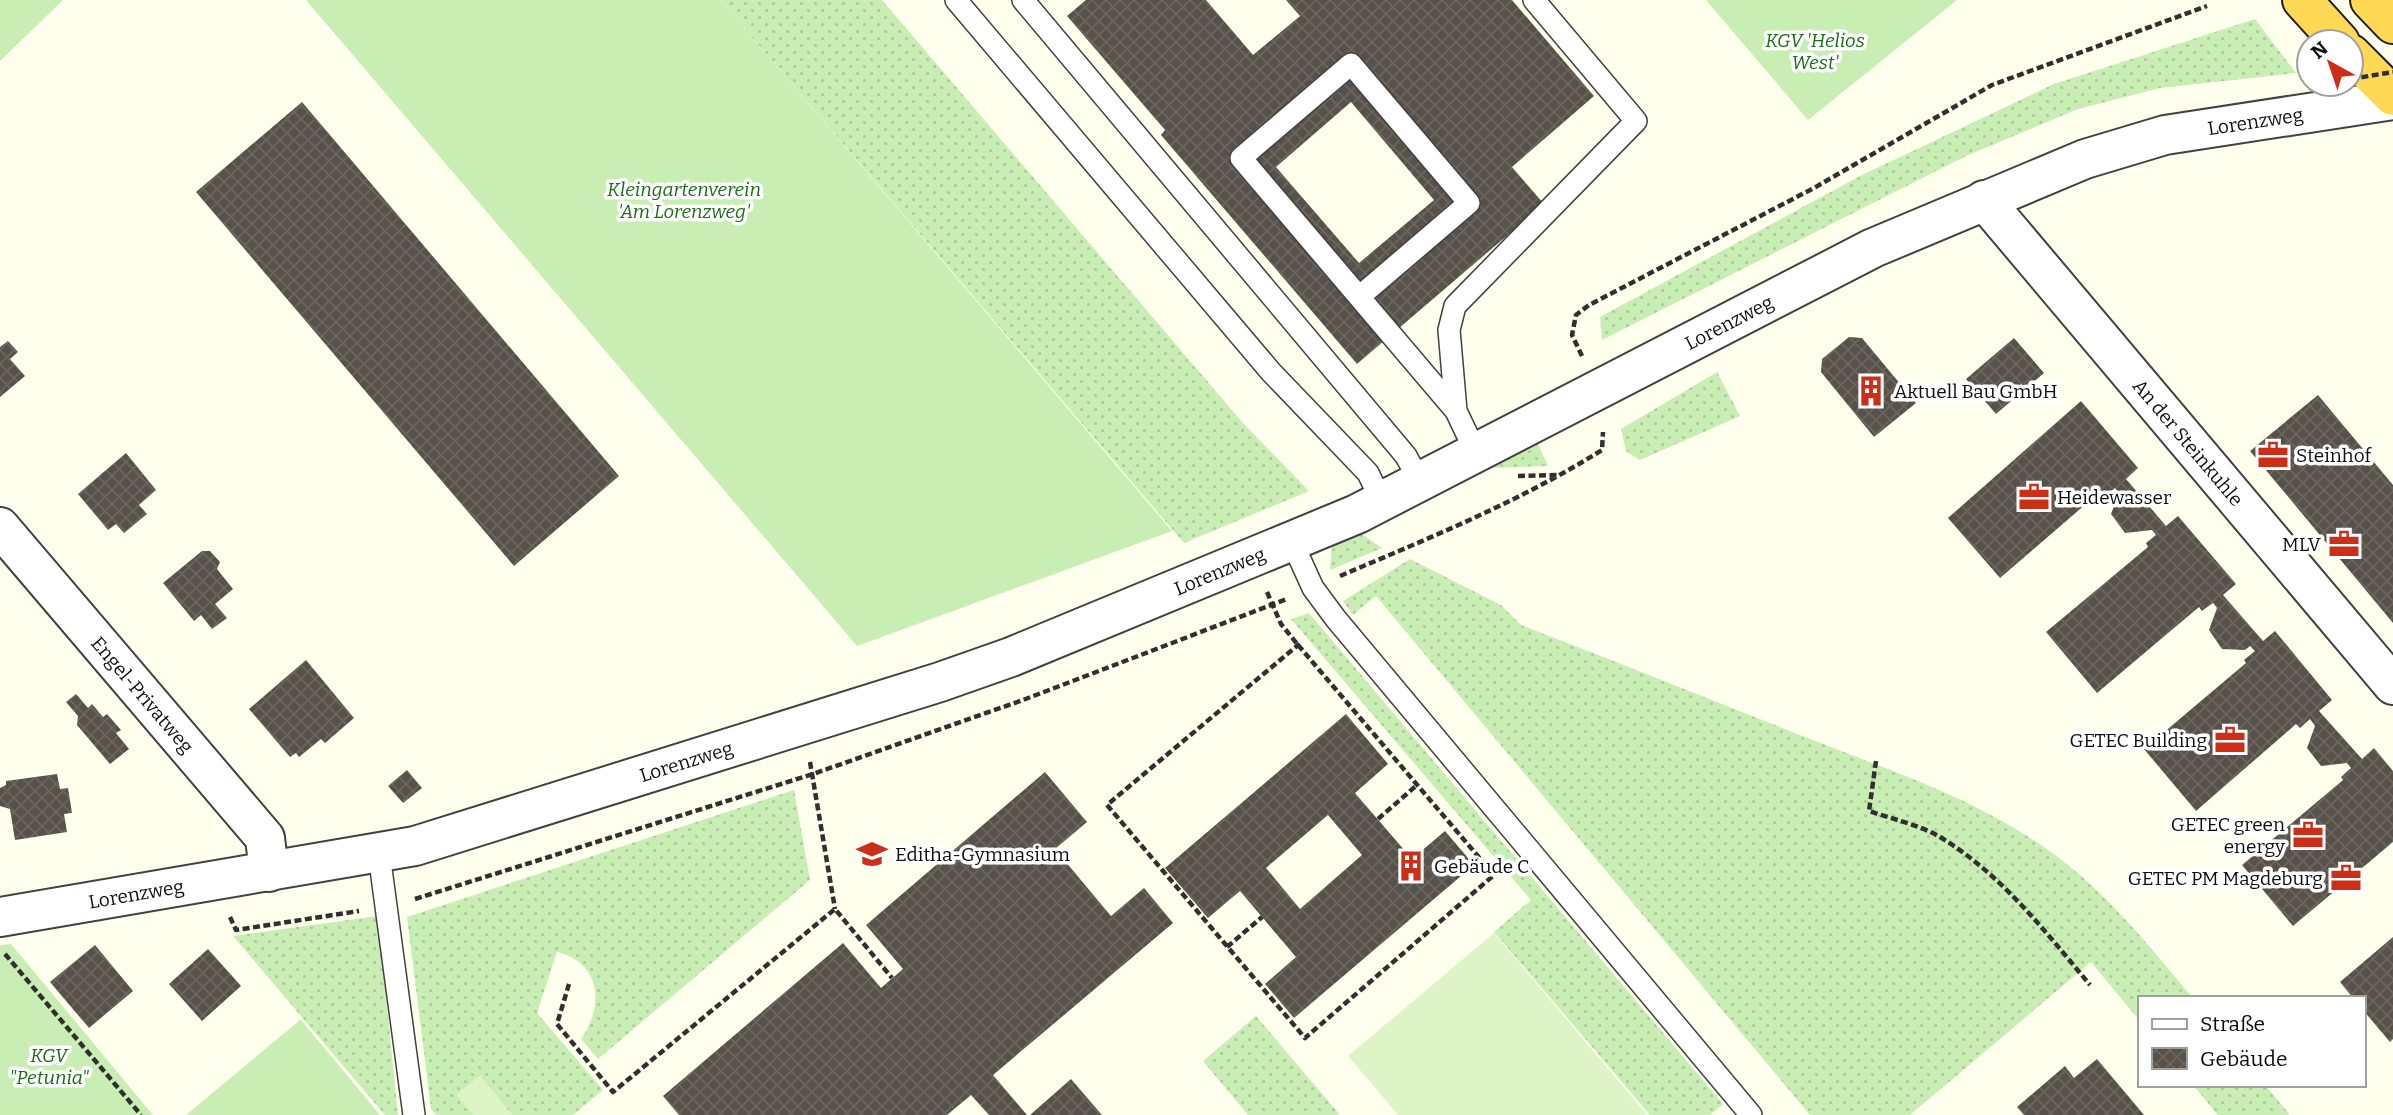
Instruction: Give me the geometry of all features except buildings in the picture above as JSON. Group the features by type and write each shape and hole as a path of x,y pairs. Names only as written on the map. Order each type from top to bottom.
{"highway":[{"path":"2302,0 2327,28"},
{"path":"2370,0 2393,24"},
{"path":"2365,69 2393,98"}],"street":[{"name":"Lorenzweg","path":"0,917 415,846 800,728 1011,657 1292,542 1420,482 1873,248 2085,159 2165,135 2393,98"},
{"name":"An der Steinkuhle","path":"1984,201 2393,685"},
{"name":"Engel-Privatweg","path":"0,527 265,838 270,872"}],"lane":[{"path":"956,0 1271,372 1368,473 1381,500"},
{"path":"1023,0 1406,456 1420,482"},
{"path":"1455,411 1449,330 1455,306 1636,121 1534,0"},
{"path":"1359,297 1469,203 1351,64 1241,158 1455,411 1476,453"},
{"path":"1292,542 1313,587 1336,619 1751,1115"},
{"path":"379,854 414,1115"}],"path":[{"path":"1596,390 1572,335 1576,315 1589,305 1814,188 1992,85 2207,6"},
{"path":"2365,77 2393,72"},
{"path":"1252,559 1281,624 1494,875 1305,1038 1107,805 1298,646"},
{"path":"800,728 813,774 812,784 835,909 892,978"},
{"path":"1876,761 1869,811 1938,835 1986,869 2031,914 2090,985"},
{"path":"1378,819 1417,785"},
{"path":"569,984 558,1024 613,1092 835,909"},
{"path":"1227,947 1262,917"},
{"path":"0,944 3,952 141,1115"}],"green space":[{"path":"0,0 63,0 0,61"},
{"name":"Kleingartenverein 'Am Lorenzweg'","path":"306,0 720,0 1172,531 857,646"},
{"path":"720,0 882,0 1242,422 1309,491 1184,543"},
{"name":"KGV 'Helios West'","path":"1706,0 1957,0 1808,120"},
{"path":"2255,19 2295,72 2160,88 2078,109 1966,156 1602,340 1600,317 1860,176 2054,84"},
{"path":"1717,372 1740,416 1640,460 1626,451 1621,429"},
{"path":"1537,442 1548,466 1488,468"},
{"path":"1357,531 1382,548 1330,570 1332,542"},
{"path":"1410,559 1501,605 1521,625 1965,802 2021,832 2069,865 2125,919 2191,996 2138,996 2138,1019 2091,962 1910,1115 1810,1115 1376,596 1353,615 1343,601"},
{"path":"1309,613 1723,1104 1710,1115 1650,1115 1494,932 1531,900 1291,619"},
{"path":"794,790 810,880 598,1059 581,1039 588,1027 595,1000 590,976 583,966 572,958 557,952 537,1013 603,1090 573,1115 512,1115 480,1076 457,1095 474,1115 436,1115 431,1109 407,917"},
{"path":"378,916 398,1115 385,1115 233,936"},
{"path":"1494,933 1647,1115 1398,1115 1348,1056"},
{"name":"KGV \"Petunia\"","path":"11,944 153,1115 0,1115 0,945"},
{"path":"1256,1016 1340,1115 1248,1115 1203,1061"},
{"path":"300,1020 380,1115 186,1115"},
{"path":"480,1076 512,1115 474,1115 457,1095"},
{"path":"2195,1087 2267,1087 2290,1115 2218,1115"}],"place":[{"name":"Aktuell Bau GmbH","path":"1871,391"},
{"name":"Steinhof","path":"2273,455"},
{"name":"Heidewasser","path":"2034,497"},
{"name":"MLV","path":"2344,544"},
{"name":"GETEC Building","path":"2230,740"},
{"name":"GETEC green energy","path":"2308,835"},
{"name":"Editha-Gymnasium","path":"872,854"},
{"name":"Gebäude C","path":"1411,866"},
{"name":"GETEC PM Magdeburg","path":"2346,878"}]}
